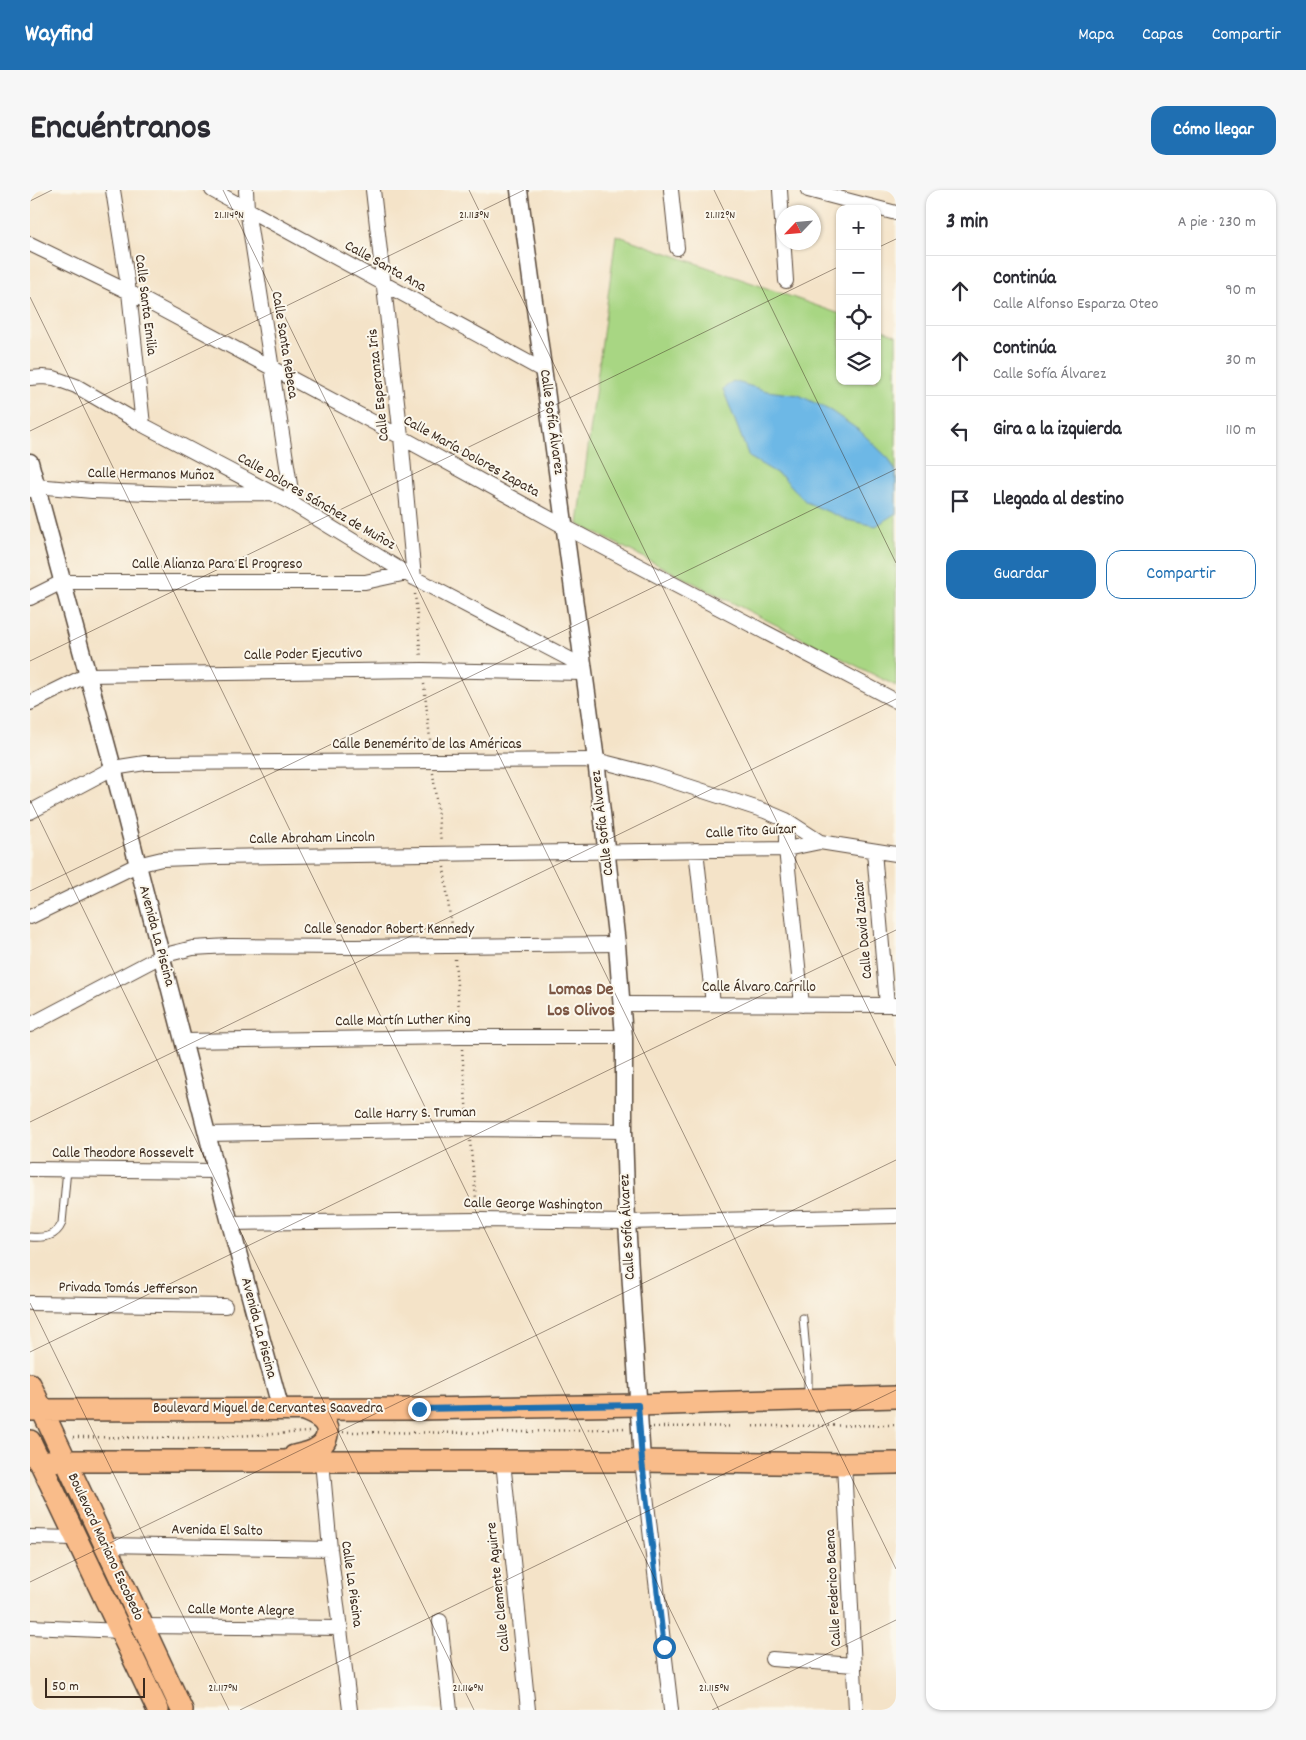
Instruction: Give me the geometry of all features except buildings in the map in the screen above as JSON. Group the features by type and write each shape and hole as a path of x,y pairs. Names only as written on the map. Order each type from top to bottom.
{"main road":[{"name":"Boulevard Mariano Escobedo","path":"30,1384 36,1409 55,1437 182,1710"},
{"name":"Boulevard Miguel de Cervantes Saavedra","path":"36,1409 304,1410 638,1405 896,1397"},
{"path":"276,1461 315,1450 327,1439 328,1432 320,1417 304,1410"},
{"name":"Boulevard Mariano Escobedo","path":"34,1451 158,1710"},
{"path":"34,1451 65,1461 896,1463"}],"street":[{"name":"Calle Santa Emilia","path":"113,190 129,292 144,425"},
{"name":"Calle Santa Ana","path":"212,190 544,371"},
{"name":"Calle Santa Rebeca","path":"246,190 271,369 293,504"},
{"name":"Calle Esperanza Iris","path":"373,190 401,437 410,575"},
{"name":"Calle Sofía Álvarez","path":"518,190 596,760 617,944 624,1037 624,1131 627,1222 642,1461"},
{"path":"671,190 677,248"},
{"path":"780,190 786,281"},
{"path":"808,190 896,213"},
{"name":"Calle María Dolores Zapata","path":"30,244 129,292 401,437 564,527 896,701"},
{"name":"Calle Dolores Sánchez de Muñoz","path":"30,378 43,376 63,380 76,386 144,425 293,504 410,575 584,669"},
{"name":"Avenida La Piscina","path":"30,462 33,488 62,582 113,768 216,1171 281,1410"},
{"name":"Calle Hermanos Muñoz","path":"33,488 179,494 271,492"},
{"name":"Calle Alianza Para El Progreso","path":"30,598 62,582 365,582 410,575"},
{"name":"Calle Poder Ejecutivo","path":"30,703 87,675 584,669"},
{"name":"Calle Benemérito de las Américas","path":"30,812 113,768 146,763 596,760 660,777 765,810 786,820 820,842"},
{"path":"786,820 786,849 802,1005"},
{"name":"Calle Tito Guízar","path":"606,852 786,849 820,842 896,854"},
{"path":"696,850 713,1004"},
{"name":"Calle David Zaizar","path":"874,851 892,1005"},
{"name":"Calle Abraham Lincoln","path":"30,917 137,865 162,859 606,852"},
{"name":"Calle Senador Robert Kennedy","path":"30,1025 161,956 193,948 229,946 364,947 617,944"},
{"name":"Calle Álvaro Carrillo","path":"622,1004 892,1005"},
{"name":"Calle Martín Luther King","path":"183,1040 461,1036 624,1037"},
{"name":"Calle Harry S. Truman","path":"207,1134 468,1129 624,1131"},
{"name":"Calle Theodore Rossevelt","path":"30,1169 216,1171"},
{"name":"Calle George Washington","path":"230,1223 479,1220 627,1222 896,1216"},
{"name":"Privada Tomás Jefferson","path":"30,1303 226,1306"},
{"name":"Calle La Piscina","path":"322,1461 330,1549 350,1710"},
{"name":"Calle Clemente Aguirre","path":"503,1461 528,1710"},
{"path":"642,1461 671,1710"},
{"name":"Calle Federico Baena","path":"844,1464 856,1710"},
{"path":"30,1537 76,1538"},
{"name":"Avenida El Salto","path":"104,1545 330,1549"},
{"path":"440,1621 450,1710"},
{"name":"Calle Monte Alegre","path":"142,1626 341,1628"},
{"path":"30,1627 120,1631"},
{"path":"772,1659 854,1665"}],"lane":[{"path":"30,1237 42,1238 51,1236 59,1230 62,1223 67,1169"},
{"path":"803,1318 808,1374 808,1400"}],"path":[{"path":"410,575 422,670"},
{"path":"55,1437 196,1438 297,1432 495,1433 639,1428 896,1425"}],"green space":[{"path":"616,235 836,313 836,385 881,385 881,329 896,335 896,686 578,524"}],"water":[{"path":"733,381 767,391 799,395 831,411 860,431 889,459 896,472 896,513 876,526 847,520 806,502 783,477 749,457 723,389"}],"district":[{"name":"Lomas De Los Olivos","path":"581,1000"}],"route":[{"path":"419,1409 638,1405 642,1461 664,1647"}]}
